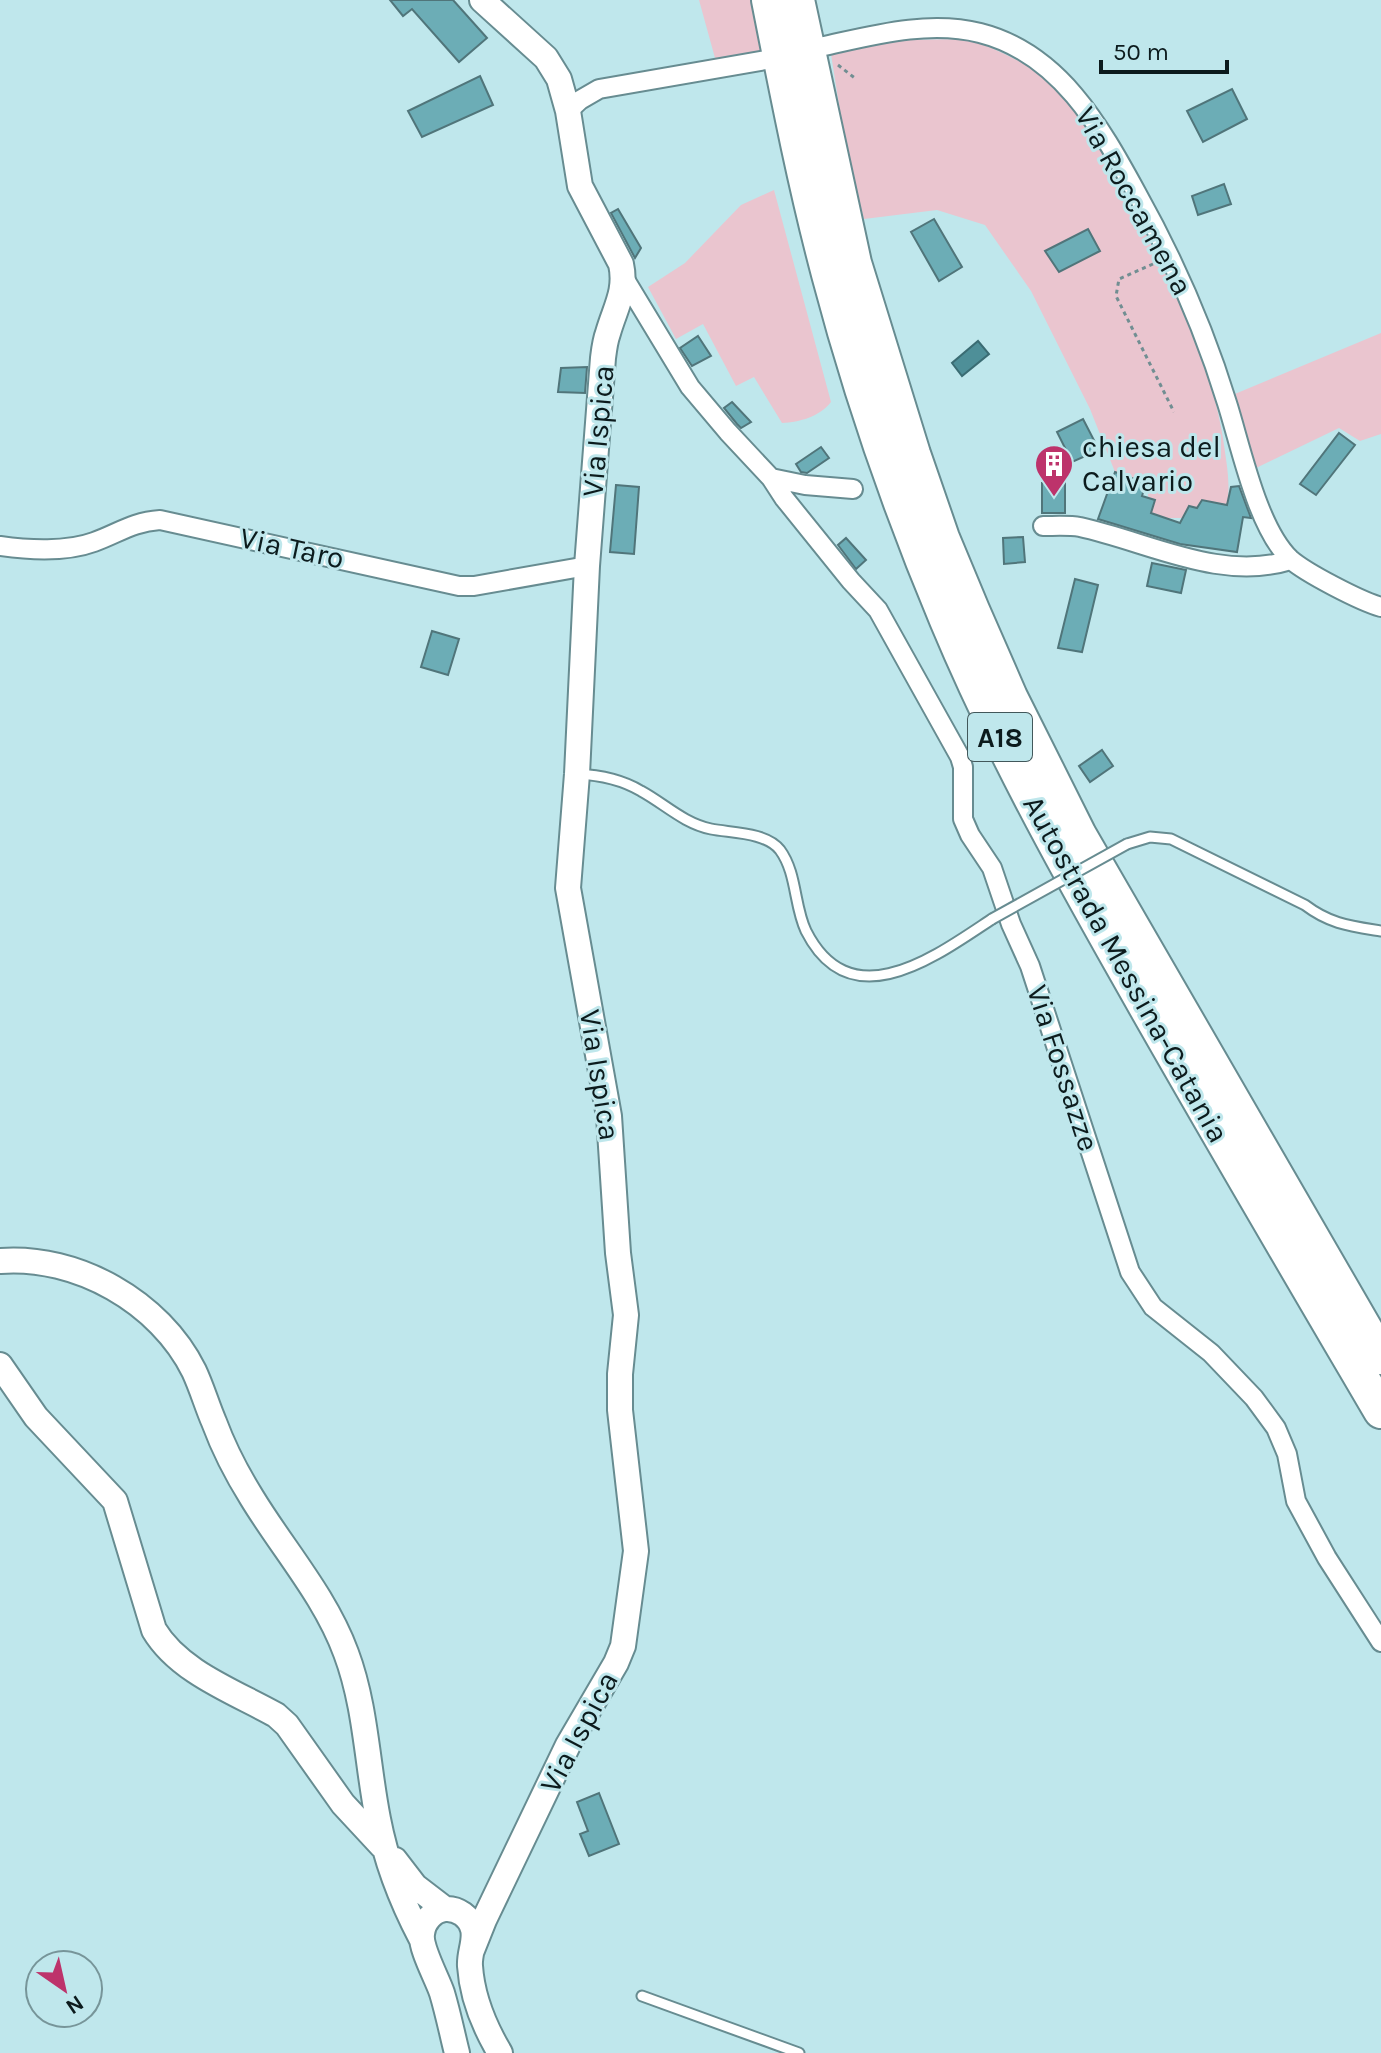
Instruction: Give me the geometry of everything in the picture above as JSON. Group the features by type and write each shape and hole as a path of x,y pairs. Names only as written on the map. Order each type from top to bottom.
{"highway":[{"name":"Autostrada Messina-Catania","path":"769,0 828,271 855,366 893,479 947,621 985,705 1057,848 1193,1091 1381,1411"},
{"name":"Autostrada Messina-Catania","path":"797,0 854,263 913,454 972,610 1010,697 1079,835 1381,1357"}],"street":[{"path":"482,0 546,58 559,79 568,111 580,186 621,264 624,278 690,387 771,478 805,485 853,489"},
{"name":"Via Roccamena","path":"824,46 870,36 942,28 982,33 1015,47 1044,65 1074,94 1098,124 1171,256 1202,326 1247,472 1276,541 1291,560 1381,607"},
{"path":"568,111 599,89 766,60"},
{"path":"559,79 599,89"},
{"name":"Via Ispica","path":"519,1850 568,1745 623,1646 636,1551 620,1410 626,1315 619,1265 609,1116 568,888 603,358 608,333 622,296 624,278"},
{"name":"Via Fossazze","path":"771,478 851,581 878,610 960,757 963,767 963,819 992,868 1011,924 1030,966 1130,1272 1153,1307 1211,1353 1254,1398 1276,1428 1287,1454 1296,1501 1327,1558 1381,1642"},
{"name":"Via Taro","path":"0,546 54,548 84,545 140,522 160,520 459,586 587,566"},
{"path":"1043,526 1078,526 1151,549 1216,563 1257,565 1291,560"},
{"path":"0,1261 61,1266 94,1278 128,1296 159,1323 179,1346 194,1371 230,1460 337,1631 358,1689 388,1866 421,1938 441,1992 457,2053"},
{"path":"0,1365 36,1417 115,1501 154,1630 164,1647 196,1670 276,1715 300,1740 343,1804 383,1841 415,1886 450,1910 466,1916 473,1926 470,1963 475,1999 500,2053"},
{"path":"343,1804 375,1799"},
{"path":"421,1938 424,1924 433,1914 450,1910 484,1893 519,1850"},
{"path":"472,1950 519,1850"}],"lane":[{"path":"577,774 617,779 641,790 681,818 707,828 765,839 779,849 797,893 805,929 830,965 847,973 873,976 899,973 1127,844 1150,837 1171,839 1305,905 1322,918 1381,931"},
{"path":"642,1996 799,2053"}],"path":[{"path":"1171,256 1119,279 1116,296 1174,412"}],"shaded area":[{"path":"699,0 758,0 766,50 715,58"},
{"path":"966,39 996,50 1039,73 1074,105 1089,128 1164,266 1206,367 1223,438 1228,480 1227,505 1202,500 1197,508 1189,506 1182,518 1165,518 1151,513 1146,483 1115,472 1090,409 1031,291 985,225 937,210 864,219 847,156 831,54 893,40"},
{"path":"774,190 831,402 809,418 782,423 754,377 736,386 703,324 676,339 648,287 685,263 741,205"},
{"path":"1381,333 1381,434 1360,441 1339,428 1256,468 1230,396"}],"water":[{"path":"978,341 989,354 962,376 952,363"}],"building":[{"path":"390,0 453,0 487,38 459,62 412,9 403,16"},
{"path":"480,76 493,105 422,137 408,111"},
{"path":"1232,89 1247,119 1203,142 1187,111"},
{"path":"1224,184 1231,204 1198,215 1192,196"},
{"path":"618,209 641,248 635,258 611,213"},
{"path":"934,219 962,267 939,281 911,232"},
{"path":"1088,229 1100,251 1059,272 1045,251"},
{"path":"698,336 711,356 692,366 680,348"},
{"path":"587,367 585,393 558,392 561,368"},
{"path":"732,402 751,422 741,428 737,424 724,408"},
{"path":"1083,419 1099,450 1072,462 1057,432"},
{"path":"1339,433 1355,445 1316,495 1300,484"},
{"path":"821,447 829,458 807,473 801,472 796,464"},
{"path":"1115,472 1146,483 1142,496 1155,500 1151,513 1180,523 1189,506 1197,508 1202,500 1227,505 1231,487 1239,486 1251,518 1243,517 1237,552 1180,544 1098,519"},
{"name":"chiesa del Calvario","path":"1065,482 1065,513 1042,513 1042,483"},
{"path":"616,485 639,487 634,554 610,552"},
{"path":"1023,537 1025,562 1004,564 1003,538"},
{"path":"846,538 866,560 856,569 838,545"},
{"path":"1152,563 1186,570 1181,593 1147,586"},
{"path":"1075,579 1098,585 1082,652 1058,648"},
{"path":"432,631 459,639 448,675 421,667"},
{"path":"1102,750 1113,766 1090,782 1079,766"},
{"path":"599,1793 619,1844 589,1856 580,1834 588,1831 577,1802"}],"place":[{"name":"chiesa del Calvario","path":"1054,498"}]}
